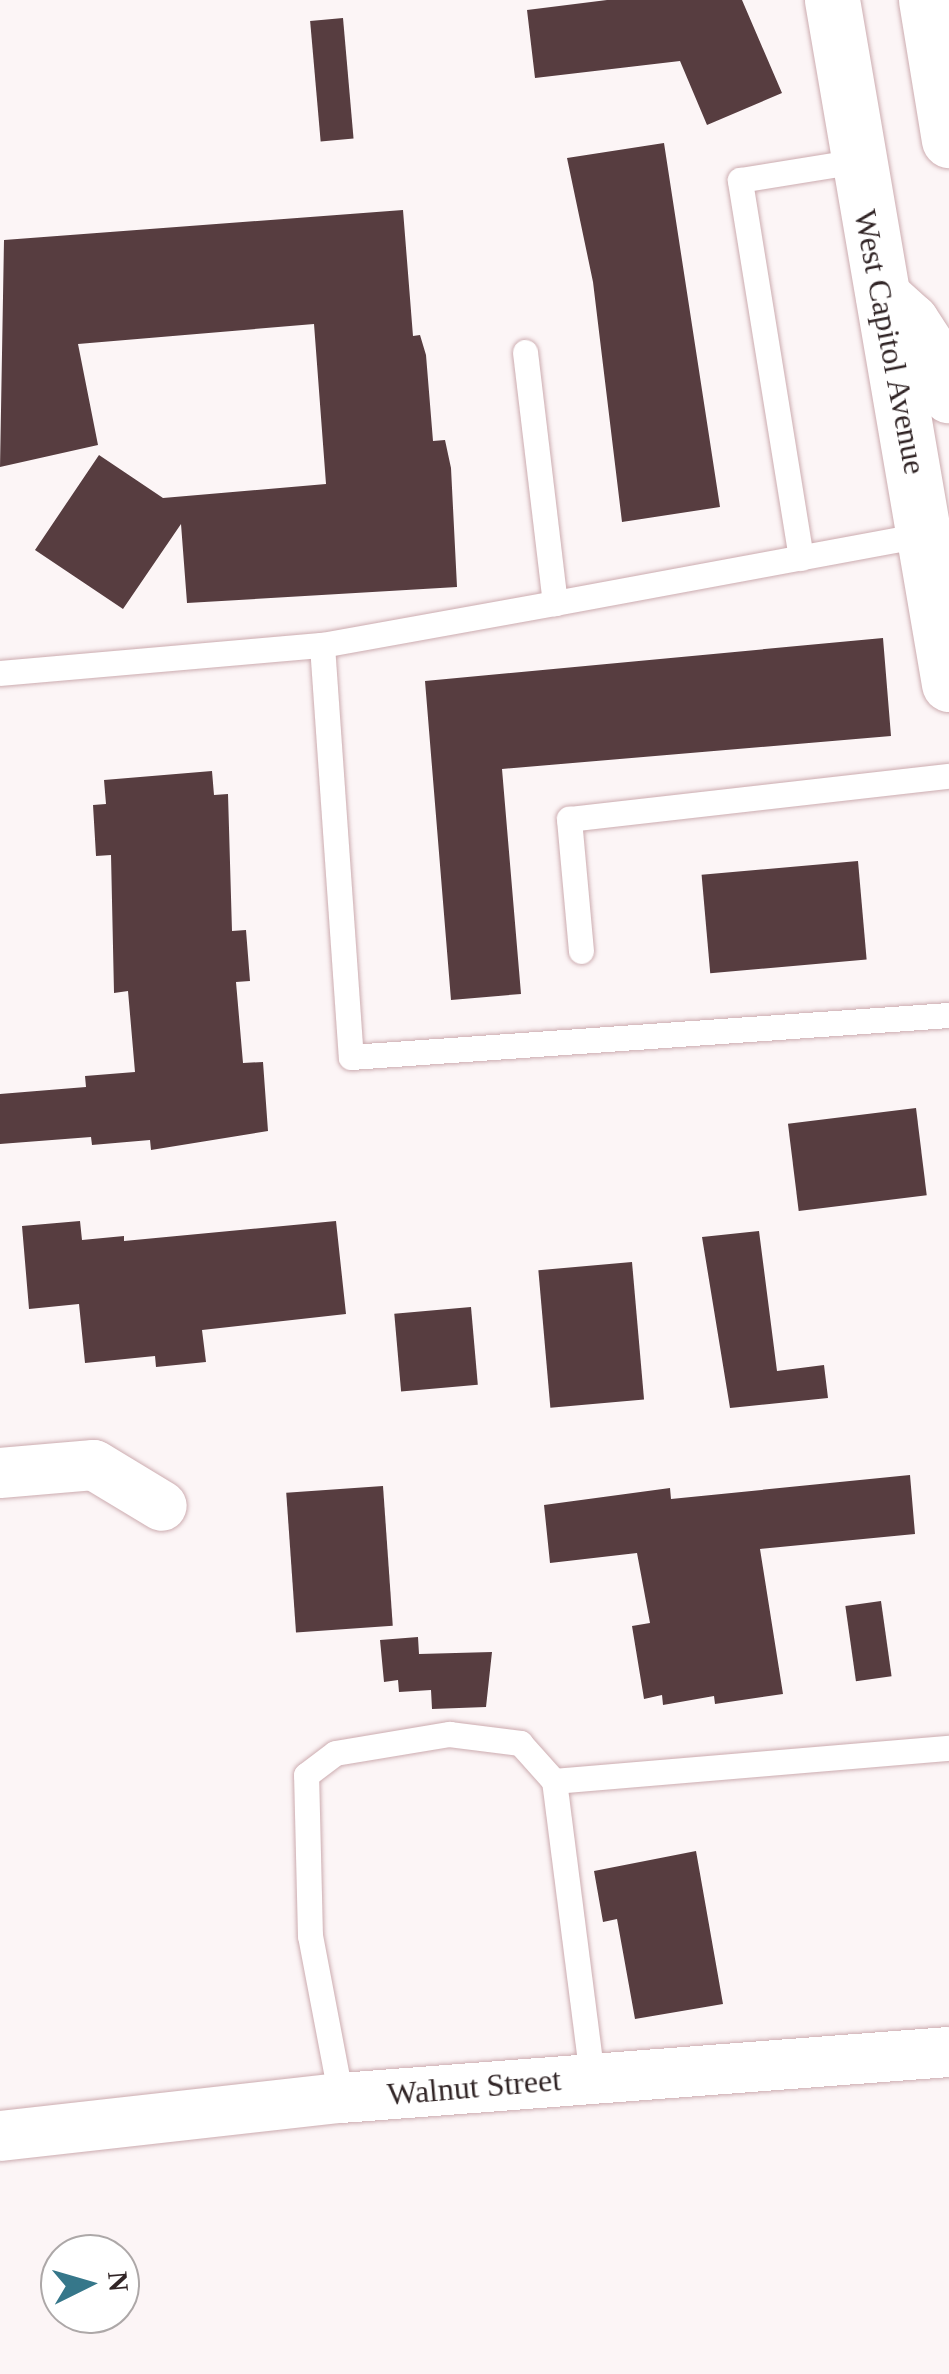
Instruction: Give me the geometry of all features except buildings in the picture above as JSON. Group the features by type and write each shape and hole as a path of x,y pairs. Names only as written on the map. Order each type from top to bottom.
{"main road":[{"name":"West Capitol Avenue","path":"832,0 880,294 938,546 949,684"},
{"path":"926,0 949,140"},
{"path":"880,294 911,321 943,370 949,394"}],"street":[{"path":"0,1473 94,1465 162,1506"},
{"name":"Walnut Street","path":"0,2136 341,2098 949,2052"}],"lane":[{"path":"800,558 740,180 857,161"},
{"path":"525,352 555,603"},
{"path":"0,673 322,645 800,558 938,546"},
{"path":"322,645 351,1057 949,1014"},
{"path":"581,951 568,820 949,776"},
{"path":"341,2098 310,1936 306,1775 335,1753 449,1734 520,1744 554,1780 592,2077"},
{"path":"554,1780 949,1748"}]}
